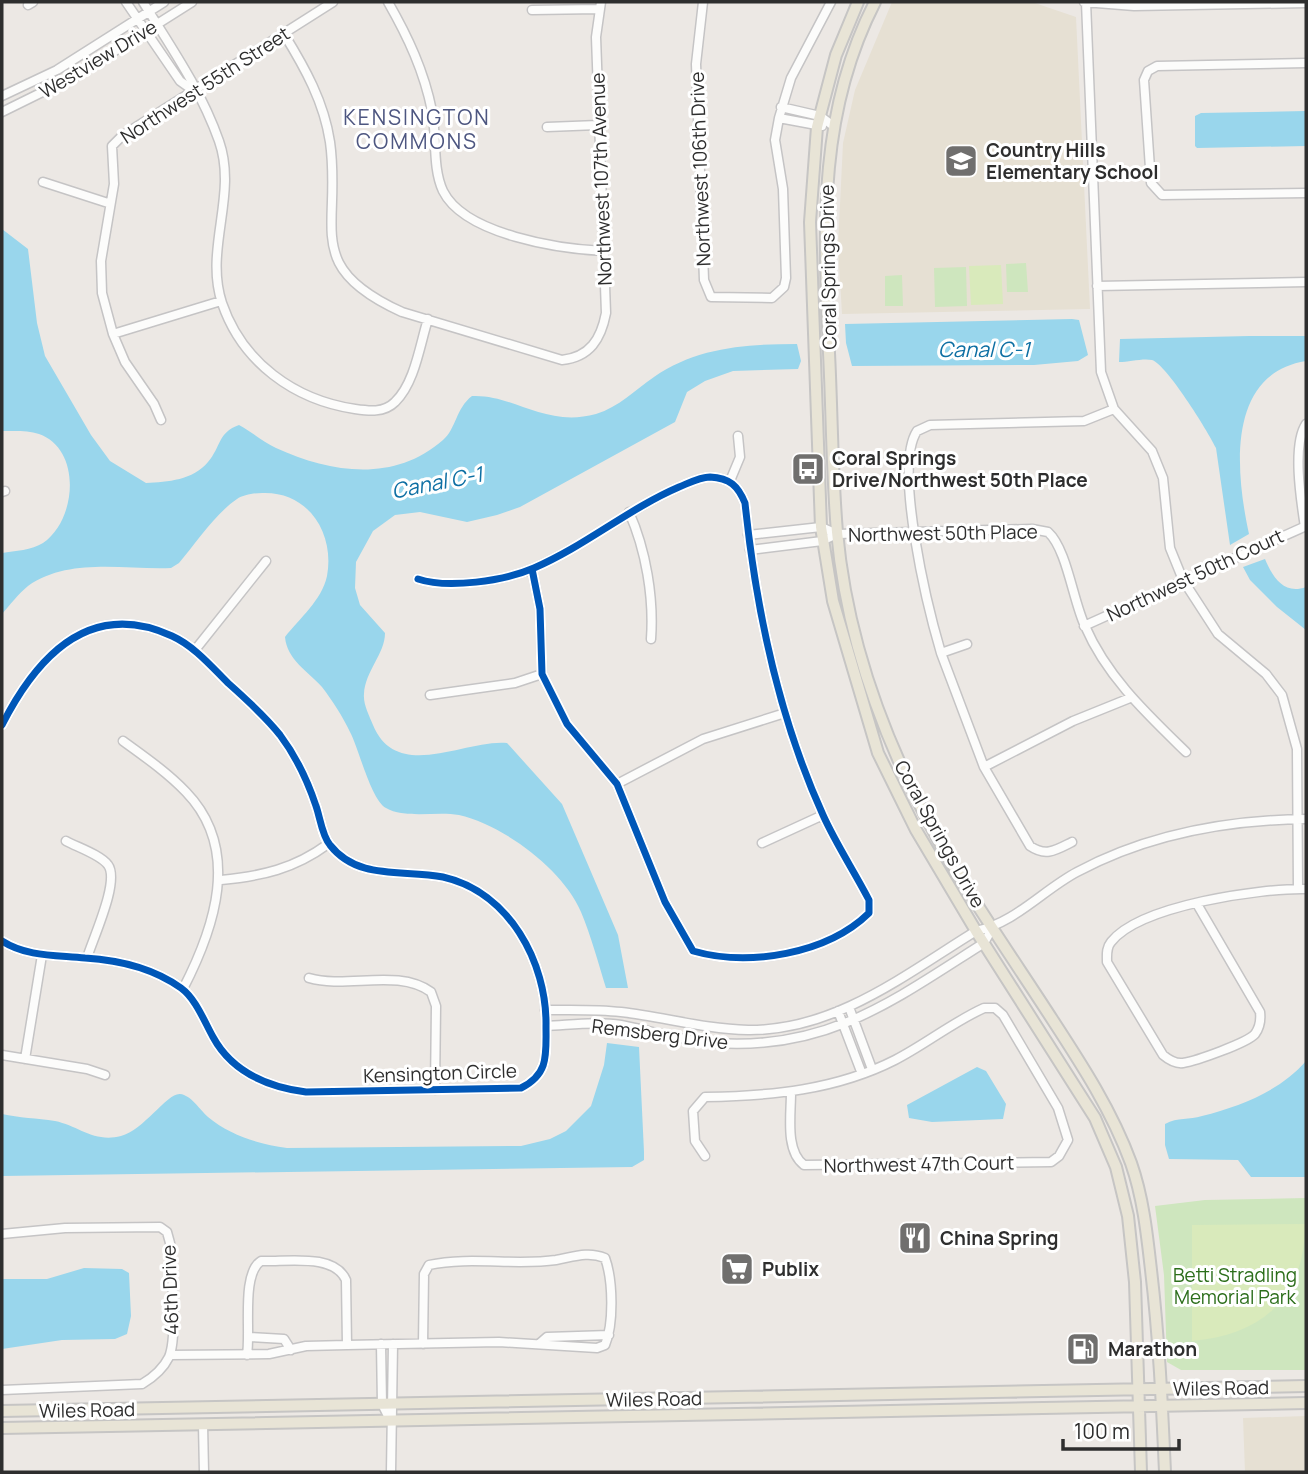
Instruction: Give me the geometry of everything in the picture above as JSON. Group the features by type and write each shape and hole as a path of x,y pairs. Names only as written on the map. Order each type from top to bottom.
{"main road":[{"name":"Coral Springs Drive","path":"858,2 836,55 818,121 810,222 822,541 850,666 878,753 916,830 976,931 1095,1118 1121,1188 1128,1216 1135,1282 1142,1472"},
{"name":"Coral Springs Drive","path":"875,2 850,60 832,125 824,222 837,534 863,661 893,749 929,824 1111,1114 1136,1185 1146,1230 1162,1389 1165,1472"},
{"path":"1121,1188 1136,1185"},
{"name":"Wiles Road","path":"2,1412 1306,1387"},
{"name":"Wiles Road","path":"2,1428 1306,1403"},
{"path":"203,1424 223,1407"}],"street":[{"path":"126,2 180,81 194,91"},
{"path":"143,2 191,75 194,91 210,119 226,163 225,204 217,251 221,301 247,350 269,373 321,402 374,412 395,403 408,383 428,319 378,301 343,271 332,250 330,141 320,104 305,68 284,34"},
{"name":"Westview Drive","path":"2,96 57,70 164,2"},
{"name":"Westview Drive","path":"2,112 75,76 192,2"},
{"name":"Northwest 55th Street","path":"108,203 114,184 112,146 122,136 334,2"},
{"path":"388,2 411,43 424,80 432,111 439,175 443,190 454,205 469,217 561,249 604,251"},
{"name":"Northwest 106th Drive","path":"703,2 696,64 704,281 711,297 772,298 784,288 786,278 783,189 775,140 781,107 791,78 831,2"},
{"path":"1197,904 1261,1013 1261,1022 1255,1033 1244,1042 1182,1063 1171,1061 1163,1055 1107,962 1107,951 1111,941 1128,929 1166,912 1197,904 1240,893 1302,889 1302,749 1282,695 1266,674 1218,634 1183,580 1170,548 1163,478 1152,451 1114,409 1101,372 1085,2 1134,6 1306,3"},
{"path":"532,10 600,6"},
{"name":"Northwest 107th Avenue","path":"428,319 562,360 576,358 587,352 603,331 606,313 596,37 600,6"},
{"path":"1306,63 1157,66 1148,71 1145,93 1151,183 1155,191 1162,195 1306,193"},
{"path":"781,107 832,125"},
{"path":"779,118 818,121"},
{"path":"547,127 598,125"},
{"path":"43,183 108,203 102,283 113,334 125,362 154,404 161,420"},
{"path":"1097,286 1306,282"},
{"path":"113,334 221,301"},
{"path":"1072,842 1049,853 1039,852 1030,846 984,767 931,619 915,531 908,453 917,431 930,425 1084,421 1114,409"},
{"path":"1306,424 1299,435 1300,499 1306,526"},
{"path":"730,481 740,457 738,436"},
{"path":"418,579 435,584 469,582 532,569 629,512 706,477 730,481 739,488 745,503 761,624 785,713 823,815 869,900 869,913 842,932 802,949 737,959 693,951 666,902 617,783 567,724 542,674 539,595 532,569"},
{"path":"629,512 640,537 653,618 651,639"},
{"name":"Northwest 50th Court","path":"1084,626 1306,526"},
{"name":"Northwest 50th Place","path":"748,535 821,527 837,534"},
{"name":"Northwest 50th Place","path":"750,550 822,541 837,534 915,531 1048,532 1061,549 1084,626"},
{"path":"195,650 266,561"},
{"path":"1084,626 1130,698 1186,752"},
{"path":"2,725 34,672 52,651 75,636 101,628 148,627 173,636 195,650 281,736 316,804 328,844 304,862 262,876 221,880"},
{"path":"941,653 967,644"},
{"path":"430,695 515,683 542,674"},
{"path":"984,767 1073,721 1130,698"},
{"path":"617,783 703,739 785,713"},
{"path":"123,741 189,794 206,821 221,880 213,921 183,989"},
{"path":"762,843 823,815"},
{"name":"Remsberg Drive","path":"545,1010 620,1012 687,1025 751,1030 838,1011 873,996 976,931 993,928 1077,872 1144,843 1203,828 1302,819"},
{"path":"66,841 107,863 113,874 110,891 87,958"},
{"name":"Kensington Circle","path":"2,941 42,955 131,964 183,989 201,1013 228,1059 251,1075 278,1088 306,1092 521,1088 536,1081 544,1071 546,1026 543,986 533,955 519,931 499,908 472,889 445,878 364,869 345,859 328,844"},
{"name":"Remsberg Drive","path":"546,1026 618,1025 683,1039 751,1044 787,1040 843,1026 882,1009 984,943 993,928"},
{"path":"25,1059 42,955"},
{"path":"309,978 328,983 411,981 431,992 436,1006 436,1090"},
{"path":"705,1156 695,1141 693,1111 705,1097 791,1093 872,1069 849,1007"},
{"name":"Northwest 47th Court","path":"791,1093 792,1149 795,1158 804,1165 1051,1162 1064,1150 1068,1140 1058,1108 1003,1015 995,1009 984,1008 973,1013 926,1044 872,1069"},
{"path":"838,1011 862,1074"},
{"path":"2,1055 87,1069 105,1075"},
{"name":"46th Drive","path":"2,1234 141,1227 160,1227 167,1232 170,1243 172,1297 170,1355 247,1355 381,1344 539,1344 597,1348 605,1345 609,1335 547,1337 539,1344"},
{"path":"423,1344 424,1273 429,1265 556,1260 577,1255 605,1258 609,1269 609,1335"},
{"path":"247,1355 250,1337 249,1277 253,1267 261,1261 327,1264 342,1270 346,1280 347,1345"},
{"name":"46th Drive","path":"250,1337 284,1339 290,1350"},
{"path":"381,1344 390,1420 391,1472"},
{"path":"388,1404 393,1344"},
{"path":"2,1390 142,1384 158,1373 170,1355"},
{"path":"203,1424 204,1472"}],"shaded area":[{"name":"Country Hills Elementary School","path":"892,2 1032,2 1076,17 1090,309 842,314 838,246 843,143 855,90"},
{"path":"1306,1416 1306,1472 1245,1472 1243,1418"}],"green space":[{"path":"1026,263 1028,292 1007,292 1006,264"},
{"path":"1001,265 1003,304 971,305 969,266"},
{"path":"966,267 967,306 935,307 934,268"},
{"path":"902,275 903,306 885,306 885,276"},
{"name":"Betti Stradling Memorial Park","path":"1306,1198 1306,1370 1181,1370 1167,1362 1164,1275 1155,1206 1205,1200"},
{"path":"1305,1224 1303,1250 1297,1272 1288,1292 1275,1308 1259,1321 1240,1330 1192,1341 1192,1225"}],"water":[{"path":"1306,111 1306,146 1195,146 1195,116 1201,113"},
{"name":"Canal C-1","path":"2,229 28,249 37,323 45,356 91,435 110,461 146,483 171,481 195,473 208,462 223,436 239,425 276,448 297,457 340,468 383,468 424,454 443,440 472,396 502,400 545,414 578,417 596,414 612,407 670,367 705,353 760,345 797,344 801,361 798,369 733,371 705,381 687,392 675,422 520,507 467,522 420,512 395,515 373,531 356,562 355,588 360,605 385,633 382,648 365,686 364,698 373,725 384,742 398,752 415,755 490,743 507,743 562,804 618,935 628,988 606,988 581,912 561,880 530,851 476,820 450,814 402,813 386,808 375,795 354,740 341,715 322,687 294,659 287,645 285,637 309,609 324,585 328,560 322,530 305,507 293,499 262,493 242,496 221,513 179,563 171,568 98,567 61,571 28,586 2,614 2,553 43,543 63,518 70,486 63,454 53,442 35,433 2,431"},
{"name":"Canal C-1","path":"1079,320 1088,355 1078,361 1034,365 852,366 846,343 845,324"},
{"path":"1306,336 1306,361 1280,370 1261,385 1249,406 1242,430 1240,456 1244,510 1249,534 1230,545 1216,448 1212,440 1186,399 1158,364 1152,360 1119,362 1120,339"},
{"path":"1265,559 1272,573 1285,587 1306,587 1306,630 1277,607 1250,580 1243,567"},
{"path":"607,1043 639,1047 644,1160 632,1167 2,1176 2,1114 55,1121 95,1136 111,1138 138,1127 169,1099 180,1094 188,1097 208,1117 226,1129 256,1141 287,1148 521,1146 550,1139 566,1131 591,1106 604,1065"},
{"path":"1306,1061 1306,1177 1251,1177 1238,1160 1169,1159 1165,1145 1165,1124 1217,1112 1259,1096 1284,1081"},
{"path":"977,1067 986,1071 1006,1104 1003,1119 932,1122 909,1118 907,1105"},
{"path":"84,1268 122,1269 129,1273 131,1316 127,1334 115,1339 62,1340 2,1349 2,1279 47,1279"}],"cycle path":[{"path":"418,579 460,583 492,580 522,573 553,559 642,506 691,482 710,477 732,484 745,503 763,623 793,740 823,815 869,900 869,913 832,938 786,953 738,958 693,951 665,902 617,784 567,724 542,674 540,609 532,569"},
{"path":"2,725 31,677 49,657 69,641 91,630 115,624 142,626 180,640 202,657 262,714 280,735 305,778 327,841 341,856 368,869 443,877 466,885 505,914 520,933 540,978 545,1002 544,1063 537,1076 521,1088 306,1092 292,1090 252,1076 230,1060 213,1037 191,998 181,988 159,975 110,961 32,953 2,941"}],"place":[{"name":"Country Hills Elementary School","path":"961,161"},
{"name":"Coral Springs Drive/Northwest 50th Place","path":"808,469"},
{"name":"China Spring","path":"915,1238"},
{"name":"Publix","path":"737,1269"},
{"name":"Marathon","path":"1083,1349"}],"district":[{"name":"KENSINGTON COMMONS","path":"417,130"}]}
